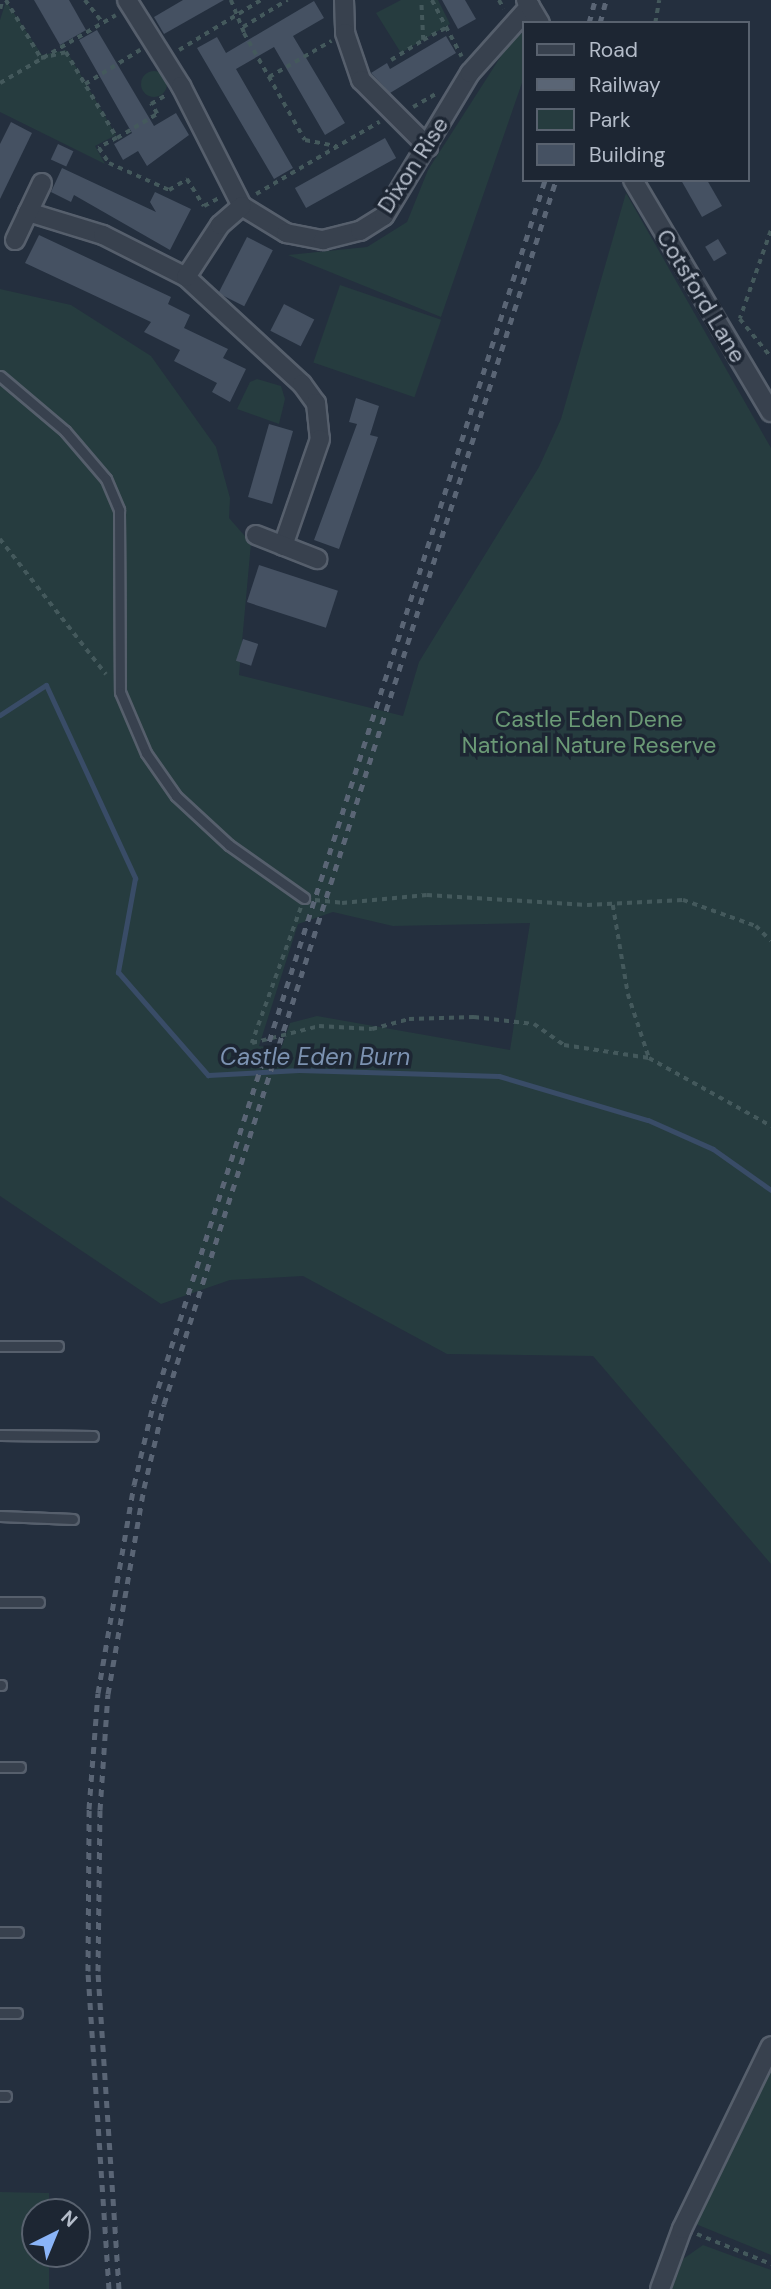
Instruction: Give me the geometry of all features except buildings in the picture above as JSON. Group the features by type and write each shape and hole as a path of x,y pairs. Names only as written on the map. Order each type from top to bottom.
{"street":[{"path":"344,0 345,33 361,80 428,147"},
{"path":"128,3 181,86 238,200 186,277"},
{"path":"528,3 539,21"},
{"name":"Dixon Rise","path":"238,200 286,233 323,240 360,231 384,216 428,147 470,73 528,3"},
{"name":"Cotsford Lane","path":"634,182 771,412"},
{"path":"15,240 43,183"},
{"path":"28,212 103,235 186,277 316,403 320,439 284,546"},
{"path":"256,535 317,559"},
{"path":"660,2289 682,2228 771,2046"}],"lane":[{"path":"0,376 65,431 107,479 119,510 120,692 146,753 176,796 229,845 304,898"},
{"path":"0,1346 58,1346"},
{"path":"0,1435 93,1436"},
{"path":"0,1516 73,1519"},
{"path":"0,1602 39,1602"},
{"path":"0,1767 20,1767"},
{"path":"0,1932 18,1932"},
{"path":"0,2013 17,2013"}],"path":[{"path":"0,9 4,0"},
{"path":"4,0 41,58"},
{"path":"85,0 103,22"},
{"path":"231,0 305,140 336,146"},
{"path":"164,60 261,0"},
{"path":"243,27 286,0"},
{"path":"421,0 424,40"},
{"path":"181,86 151,104 157,114 99,148 109,163 169,190 187,179 204,206 238,200 470,73 432,0"},
{"path":"655,21 659,0"},
{"path":"0,83 103,22 128,3"},
{"path":"391,61 446,28"},
{"path":"270,77 345,33"},
{"path":"85,84 152,42"},
{"path":"62,46 117,138"},
{"path":"41,58 66,52"},
{"path":"771,232 740,319 771,357"},
{"path":"0,539 120,692"},
{"path":"771,941 755,926 683,900 613,905 427,895 376,900 304,898 252,1043 319,1026 372,1029 409,1019 474,1017 534,1024 564,1045 649,1058 771,1126"},
{"path":"613,905 628,994 649,1058"},
{"path":"682,2228 771,2264"}],"green space":[{"path":"401,0 438,0 450,24 401,53 376,13"},
{"path":"6,1 42,55 66,50 116,135 95,146 105,164 0,112 0,20"},
{"path":"522,33 522,83 441,317 288,255 367,247 407,222 428,170 512,39"},
{"path":"154,71 163,75 167,84 163,93 154,97 145,93 141,84 145,75"},
{"name":"Castle Eden Dene National Nature Reserve","path":"626,193 771,448 771,1564 593,1356 447,1354 303,1276 230,1280 161,1304 0,1196 0,289 71,305 151,356 216,447 230,498 229,518 251,543 239,675 403,716 419,662 539,467 561,419","holes":["333,912 393,926 530,923 510,1050 317,1016 290,1023 281,1049 259,1046 298,924"]},
{"path":"340,285 441,320 414,397 313,363"},
{"path":"257,379 281,386 285,399 279,424 237,409 250,382"},
{"path":"771,2046 771,2255 686,2220"},
{"path":"0,2192 49,2193 49,2198 21,2198 21,2268 49,2268 49,2289 0,2289"},
{"path":"703,2245 771,2270 771,2289 672,2289 683,2259"}],"waterway":[{"name":"Castle Eden Burn","path":"0,715 46,685 135,878 118,972 208,1075 299,1070 499,1076 648,1120 713,1149 771,1190"}],"railway":[{"path":"590,21 595,0"},
{"path":"601,21 606,0"},
{"path":"109,2289 88,1971 89,1809 98,1693 134,1485 154,1401 544,182"},
{"path":"119,2289 98,1971 100,1810 108,1694 144,1488 164,1404 555,182"}]}
